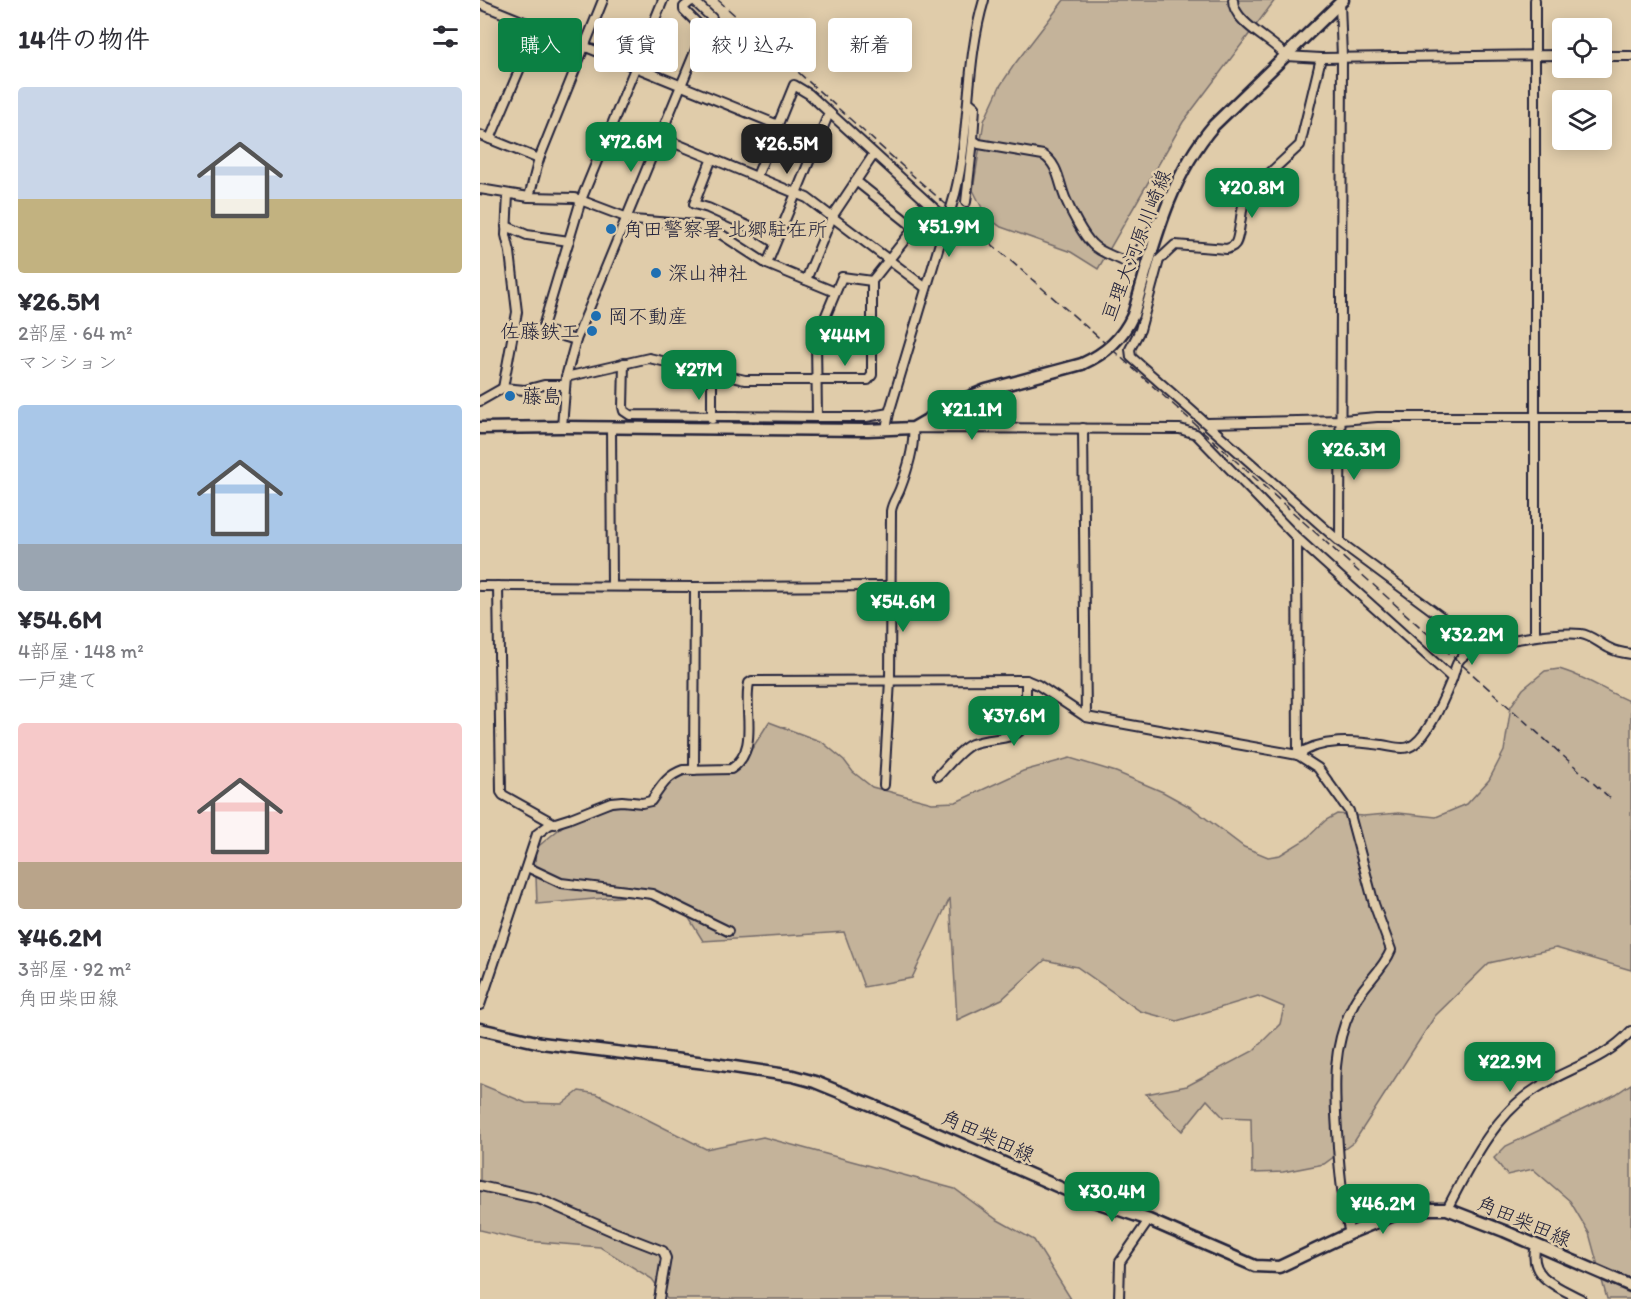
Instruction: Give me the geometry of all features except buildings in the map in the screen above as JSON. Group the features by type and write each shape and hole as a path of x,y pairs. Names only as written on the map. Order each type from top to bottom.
{"main road":[{"name":"亘理大河原川崎線","path":"480,428 712,429 887,422 913,428 986,390 1082,364 1102,355 1127,327 1133,315 1165,209 1179,177 1198,144 1214,125 1341,2"},
{"name":"角田柴田線","path":"480,1029 541,1043 714,1064 793,1076 815,1082 1084,1198 1149,1220 1255,1266 1280,1267 1394,1215 1426,1209 1447,1209 1631,1286"}],"street":[{"path":"529,196 539,159 603,0"},
{"path":"655,18 663,0"},
{"path":"624,363 622,407 626,413 712,417 866,417 887,422 962,168 975,37 984,0"},
{"path":"1233,0 1234,8 1245,21 1286,56 1321,58 1552,55"},
{"path":"1535,0 1535,633"},
{"path":"691,1 694,1 712,18 711,25 699,42 701,27 684,10 684,7 691,1"},
{"path":"1340,542 1341,2"},
{"path":"481,4 514,18"},
{"path":"582,45 594,50"},
{"path":"1612,56 1631,56"},
{"path":"1321,58 1300,145 1245,196 1241,207 1237,242 1227,249 1175,245 1159,260 1140,330 1130,349 1131,357 1340,542 1482,646"},
{"path":"562,427 565,381 576,340 690,64"},
{"path":"490,139 518,72"},
{"path":"542,330 581,200 633,72"},
{"path":"648,72 778,125"},
{"path":"757,176 794,85 809,94 948,218"},
{"path":"966,202 975,107 969,102"},
{"path":"766,264 829,113"},
{"path":"480,135 539,159"},
{"path":"660,137 757,176 813,202 926,288"},
{"path":"973,140 979,144 1049,158 1054,164 1066,201 1092,244 1101,251 1125,262 1134,259 1165,209"},
{"path":"806,280 832,217 874,154"},
{"path":"712,158 694,204 750,227 775,243"},
{"path":"480,401 503,388 525,390 649,358 745,380 868,380 872,375 872,281 911,232 910,225 856,181"},
{"path":"480,189 529,196 566,197 581,200 627,218 689,223 706,227 716,231 766,264 835,292"},
{"path":"503,388 517,312 506,226 508,194"},
{"path":"506,226 527,236 569,241"},
{"path":"817,417 816,339 835,292 842,277 872,281"},
{"path":"513,328 542,330 576,340"},
{"path":"712,373 712,429"},
{"path":"1207,423 1377,417 1631,417"},
{"path":"610,427 612,585"},
{"path":"884,785 890,680 891,511 892,503 903,480 914,438 913,428 1180,429 1196,434 1297,538 1452,678"},
{"path":"1083,428 1086,717"},
{"path":"1297,538 1298,755"},
{"path":"480,586 890,586"},
{"path":"498,586 501,792 556,824"},
{"path":"694,587 694,770"},
{"path":"1298,755 1304,750 1335,742 1409,747 1419,739 1432,721 1452,678 1455,666 1462,657 1482,646 1540,637 1581,634 1611,649 1631,654"},
{"path":"938,776 970,745 1010,736 1023,729 1026,723 1026,680"},
{"path":"480,1005 537,834 549,825 611,802 651,801 668,777 683,770 731,769 737,765 745,751 749,729 749,682 1026,680 1038,685 1086,717 1298,755 1318,768 1349,811 1374,904 1391,950 1355,1002 1345,1024 1337,1053 1334,1091 1340,1173 1350,1234"},
{"path":"527,867 561,883 652,894 728,931"},
{"path":"1447,1209 1479,1151 1517,1104 1546,1083 1598,1059 1622,1041 1631,1031"},
{"path":"480,1186 539,1198 663,1251 666,1257 659,1299"},
{"path":"1119,1299 1120,1263 1149,1220"},
{"path":"1536,1246 1533,1257 1535,1266 1542,1277 1581,1299"}],"shaded area":[{"path":"1064,0 1275,0 1183,122 1098,269 1071,252 1001,227 986,216 973,190 984,121 1000,86"},
{"path":"1559,669 1631,702 1631,970 1556,948 1489,963 1435,1016 1354,1142 1324,1164 1283,1172 1252,1173 1251,1118 1223,1117 1207,1100 1182,1131 1146,1094 1187,1086 1253,1051 1280,1024 1284,1007 1258,996 1177,1021 1140,1011 1077,967 1045,960 1002,999 957,1020 950,898 912,978 864,987 844,932 703,941 681,905 652,894 537,904 535,849 574,817 656,796 687,768 741,766 769,722 822,742 872,787 932,803 956,802 1023,771 1070,758 1116,772 1163,792 1192,808 1244,847 1268,857 1280,855 1306,839 1326,820 1337,814 1363,816 1399,813 1436,817 1467,804 1489,780 1504,751 1511,706 1523,689 1545,671"},
{"path":"480,1084 526,1103 562,1104 579,1091 597,1094 706,1149 763,1137 955,1189 996,1219 1034,1240 1071,1299 667,1299 652,1279 600,1247 527,1241 480,1230"},
{"path":"1631,1084 1631,1299 1607,1299 1589,1233 1570,1201 1533,1169 1507,1175 1494,1158 1506,1146 1616,1094"}],"railway":[{"path":"718,0 910,173 1105,343 1611,799"}],"place":[{"name":"角田警察署 北郷駐在所","path":"611,229"},
{"name":"深山神社","path":"656,273"},
{"name":"岡不動産","path":"596,316"},
{"name":"佐藤鉄工","path":"592,331"},
{"name":"藤島","path":"510,396"}]}
